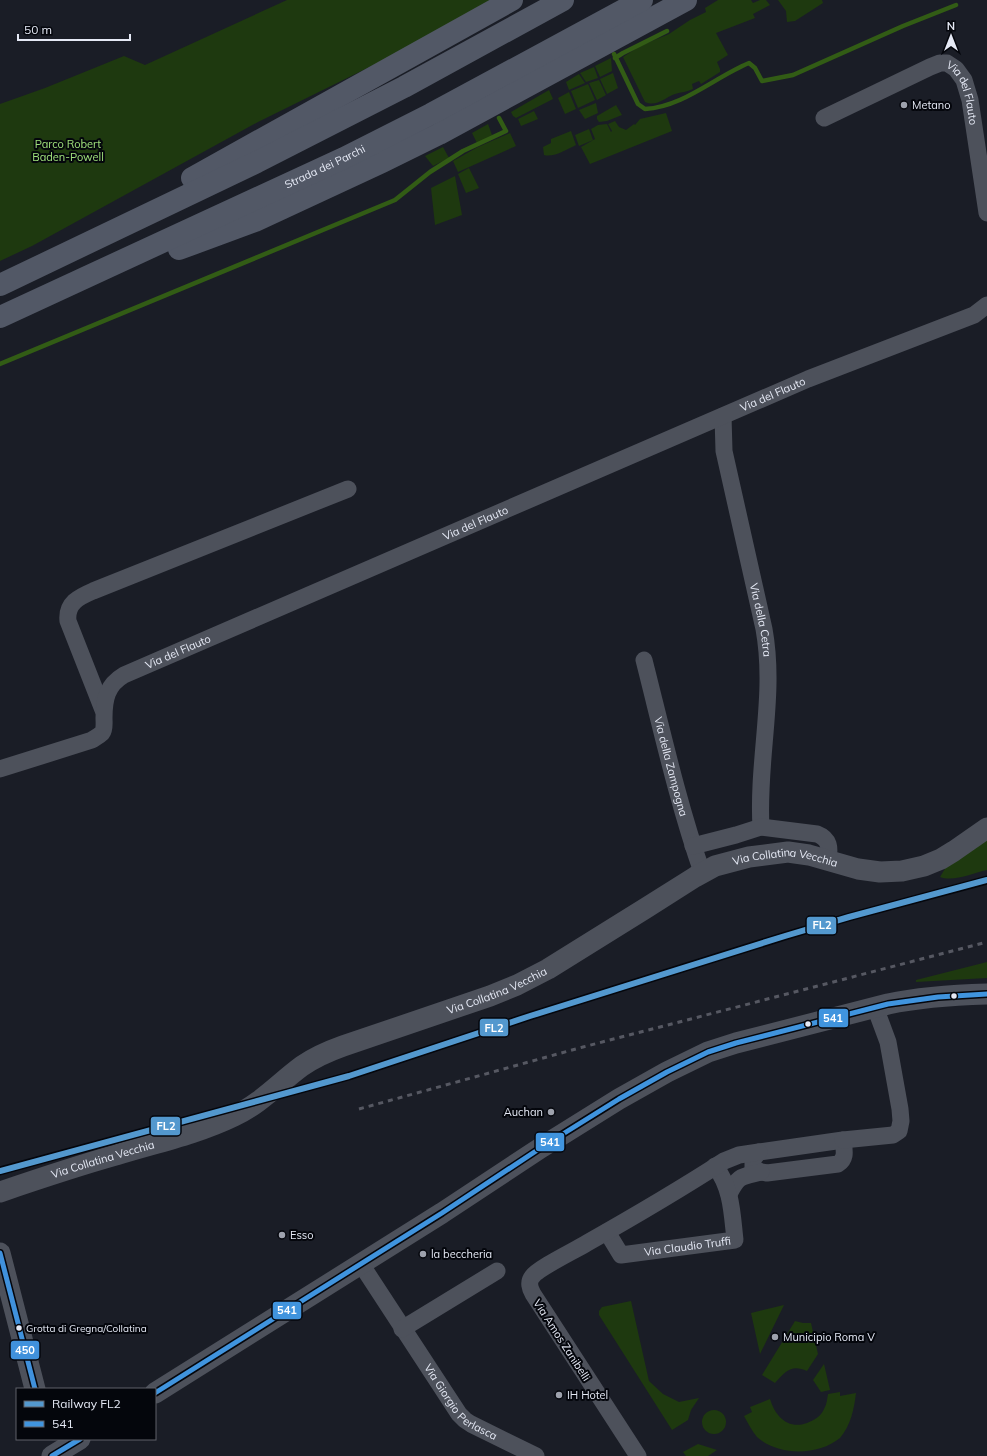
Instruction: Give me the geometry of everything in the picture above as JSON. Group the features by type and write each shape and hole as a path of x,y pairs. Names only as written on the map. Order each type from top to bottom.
{"highway":[{"path":"26,272 512,0"},
{"path":"0,285 257,162 404,87 563,0"},
{"name":"Strada dei Parchi","path":"0,317 344,158 430,114 642,0"},
{"path":"47,295 255,222 305,199 438,134 686,0"}],"street":[{"name":"Via del Flauto","path":"824,118 930,67 944,63 954,66 964,80 968,94 987,213"},
{"name":"Via del Flauto","path":"0,769 96,738 103,731 105,700 109,690 116,681 124,675 723,416 837,368 974,315 987,305"},
{"name":"Via della Cetra","path":"723,416 724,451 768,652 768,688 760,780 761,827"},
{"path":"104,712 68,620 69,609 74,601 93,591 348,489"},
{"name":"Via della Zampogna","path":"644,660 692,846 702,872"},
{"path":"692,846 761,827 817,834 822,836 830,846 828,860"},
{"name":"Via Collatina Vecchia","path":"0,1192 177,1137 234,1116 262,1099 303,1066 331,1050 490,996 529,980 702,872 732,861 788,852 802,853 851,867 873,871 910,869 941,859 987,828"},
{"path":"156,1392 442,1213 542,1147 619,1099 680,1065 708,1052 736,1042 875,1007 932,997 987,994"},
{"path":"607,1232 732,1157 843,1140 893,1135 900,1131 900,1108 888,1042 875,1007"},
{"path":"729,1194 735,1182 739,1178 761,1172 775,1172 838,1164 843,1160 845,1154 843,1140"},
{"path":"759,1152 753,1159 752,1164 753,1168 761,1172"},
{"name":"Via Claudio Truffi","path":"607,1232 621,1255 735,1240 726,1181 715,1166"},
{"name":"Via Amos Zanibelli","path":"607,1232 536,1273 530,1282 530,1289 638,1456"},
{"path":"0,1253 35,1388"},
{"path":"360,1264 402,1329 497,1271"},
{"name":"Via Giorgio Perlasca","path":"402,1329 459,1414 465,1420 536,1456"},
{"path":"47,1440 52,1456 78,1440"}],"green space":[{"name":"Parco Robert Baden-Powell","path":"287,0 498,0 408,48 258,122 32,246 0,261 0,104 45,88 124,56 145,65"},
{"path":"718,0 751,0 753,3 760,0 766,0 770,5 753,14 755,18 716,33 728,55 717,62 720,72 701,84 699,81 692,84 693,89 691,90 675,94 657,103 645,102 623,57 640,46 669,34 690,20 706,12 705,8"},
{"path":"778,0 822,0 823,3 795,21 787,22 786,11"},
{"path":"611,58 612,71 600,77 595,66"},
{"path":"594,67 598,78 586,82 580,73"},
{"path":"613,73 618,88 607,94 600,79"},
{"path":"579,74 585,83 569,90 566,82"},
{"path":"599,80 606,95 597,100 589,83"},
{"path":"588,84 595,100 578,108 571,91"},
{"path":"549,90 553,99 516,118 513,116 511,112"},
{"path":"569,92 576,109 565,114 558,98"},
{"path":"596,103 598,113 585,119 579,110"},
{"path":"616,105 622,115 607,121 599,122 597,116"},
{"path":"534,111 538,119 521,126 518,119"},
{"path":"666,113 672,131 590,164 581,147 595,139 591,129 598,125 607,124 611,132 612,131 608,124 615,121 619,127 626,130 634,124 635,125 640,119"},
{"path":"488,124 492,135 477,143 472,133"},
{"path":"589,129 593,140 579,146 575,135"},
{"path":"571,131 576,145 556,154 548,156 544,155 543,147 551,143 551,139"},
{"path":"510,133 516,146 458,172 453,161 478,147"},
{"path":"443,147 449,158 433,166 425,156"},
{"path":"469,168 479,188 466,193 458,174"},
{"path":"455,176 462,215 435,225 431,188"},
{"path":"987,838 987,870 957,878 940,877 946,867"},
{"path":"987,962 987,978 916,982 916,980"},
{"path":"631,1301 649,1381 663,1394 679,1402 699,1398 691,1410 688,1420 672,1430 599,1315 599,1311 602,1307"},
{"path":"784,1305 760,1354 751,1313"},
{"path":"795,1321 811,1323 818,1354 807,1371 797,1368 789,1370 775,1383 762,1375"},
{"path":"824,1364 830,1390 821,1392 813,1380"},
{"path":"840,1392 840,1396 856,1393 847,1428 840,1438 831,1444 810,1451 776,1448 766,1443 757,1437 744,1416 752,1412 750,1407 770,1399 775,1411 783,1420 794,1425 800,1425 815,1419 821,1414 826,1405 828,1394"},
{"path":"714,1410 722,1414 726,1422 722,1430 714,1434 706,1430 702,1422 706,1414"},
{"path":"698,1444 717,1450 708,1456 686,1456 683,1452"}],"waterway":[{"path":"614,54 638,104 645,109 659,107 686,97 749,63 755,68 762,81 793,75 903,26 956,5"},
{"path":"615,58 667,31"},
{"path":"0,364 395,200 430,172 463,151 506,131 499,118"}],"railway":[{"path":"359,1109 583,1047 987,942"}],"rail line":[{"name":"FL2","path":"0,1171 349,1076 530,1016 785,936 849,917 987,880"}],"transit line":[{"name":"541","path":"156,1392 442,1213 542,1147 619,1099 667,1072 708,1052 736,1043 888,1004 938,997 987,994"},
{"name":"450","path":"0,1253 35,1388"},
{"name":"541","path":"52,1456 78,1440"}],"place":[{"name":"Metano","path":"904,105"},
{"name":"Auchan","path":"551,1112"},
{"name":"Esso","path":"282,1235"},
{"name":"la beccheria","path":"423,1254"},
{"name":"Grotta di Gregna/Collatina","path":"19,1328"},
{"name":"Municipio Roma V","path":"775,1337"},
{"name":"IH Hotel","path":"559,1395"}]}
